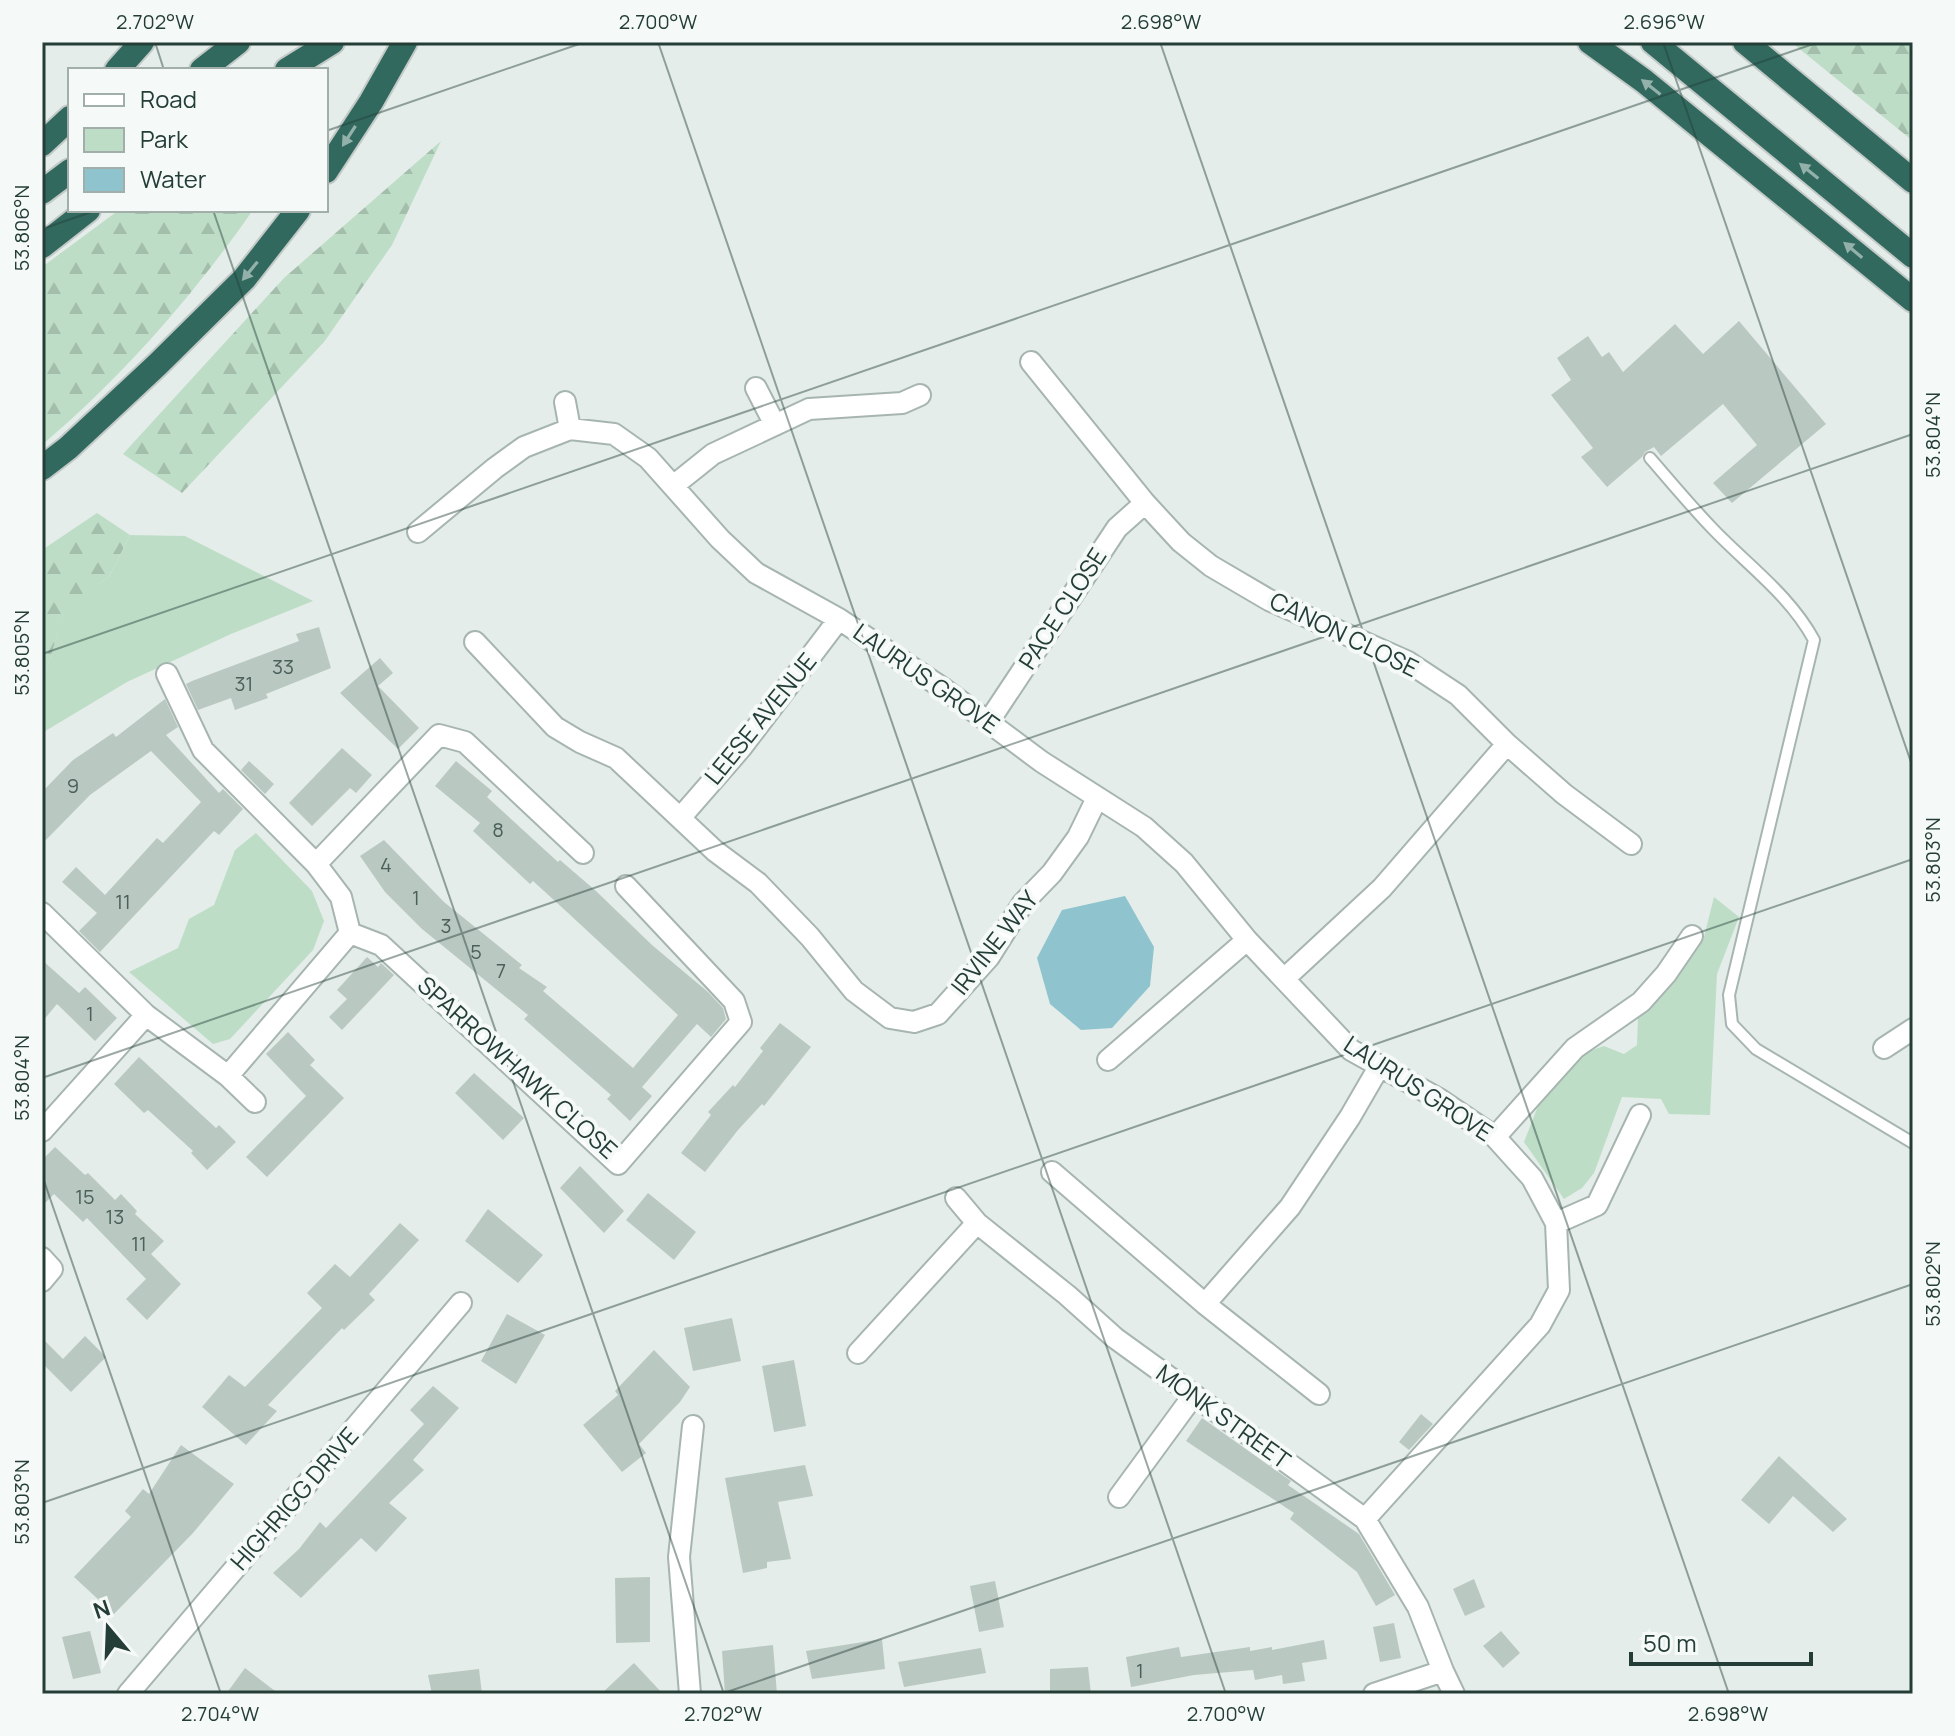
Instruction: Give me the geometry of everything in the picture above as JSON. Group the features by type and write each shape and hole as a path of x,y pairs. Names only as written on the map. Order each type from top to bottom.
{"highway":[{"path":"119,68 142,42"},
{"path":"205,68 238,42"},
{"path":"290,68 332,42"},
{"path":"328,168 405,42"},
{"path":"1590,42 1644,81 1913,300"},
{"path":"1653,42 1913,256"},
{"path":"1745,42 1913,181"},
{"path":"42,144 68,120"},
{"path":"42,192 68,172"},
{"path":"42,246 85,212"},
{"path":"42,468 68,448 157,365 244,279 296,212"}],"street":[{"path":"1031,362 1145,503"},
{"path":"756,388 775,425"},
{"path":"673,486 713,454 809,409 902,403 920,395"},
{"path":"565,402 570,429"},
{"name":"LAURUS GROVE","path":"418,532 524,447 570,429 614,434 648,458 720,539 756,573 839,619 989,721 1042,762 1144,827 1184,863 1247,940 1351,1050 1439,1099 1495,1137 1532,1178 1556,1223 1559,1290 1540,1325 1365,1519"},
{"name":"CANON CLOSE","path":"1145,503 1181,542 1211,566 1269,600 1408,662 1458,695 1564,794 1631,844"},
{"name":"PACE CLOSE","path":"989,721 1117,528 1145,503"},
{"name":"LEESE AVENUE","path":"681,817 741,748 839,619"},
{"path":"475,642 555,727 616,758 681,817"},
{"path":"167,674 203,750 316,864 341,897 350,933 228,1076"},
{"path":"316,864 439,735 465,742 583,853"},
{"path":"1284,979 1382,888 1507,744"},
{"name":"IRVINE WAY","path":"681,817 715,851 758,883 854,991 890,1018 914,1022 938,1014 989,957 1023,903 1052,873 1078,837 1097,798"},
{"name":"SPARROWHAWK CLOSE","path":"350,933 381,945 618,1164 741,1022 734,1001 626,886"},
{"path":"42,913 146,1015 228,1076 255,1102"},
{"path":"1495,1137 1575,1048 1641,1002 1666,974 1692,936"},
{"path":"1108,1060 1247,940"},
{"path":"42,1131 146,1015"},
{"path":"1884,1048 1913,1029"},
{"path":"1205,1304 1290,1207 1379,1067"},
{"path":"1556,1223 1597,1205 1640,1115"},
{"path":"1052,1172 1205,1304 1319,1394"},
{"name":"MONK STREET","path":"956,1198 977,1223 1115,1338 1365,1519 1418,1607 1454,1694"},
{"path":"858,1353 977,1223"},
{"path":"42,1258 52,1269 42,1281"},
{"name":"HIGHRIGG DRIVE","path":"128,1694 461,1303"},
{"path":"1119,1497 1193,1396"},
{"path":"690,1694 679,1557 693,1426"},
{"path":"1374,1694 1443,1671"}],"lane":[{"path":"1650,458 1712,528 1778,590 1804,621 1814,640 1729,995 1732,1024 1756,1049 1913,1143"}],"green space":[{"path":"1791,42 1913,42 1913,141"},
{"path":"441,141 392,245 324,342 182,493 123,454 284,278"},
{"path":"116,212 252,212 155,334 100,392 42,445 42,267"},
{"path":"97,513 130,535 109,577 66,605 42,686 42,550"},
{"path":"130,535 185,536 313,601 231,634 127,682 42,733 42,686 66,604 109,577"},
{"path":"256,833 312,891 324,921 313,950 230,1039 213,1044 129,972 178,948 189,919 214,905 235,850"},
{"path":"1714,897 1739,917 1717,974 1710,1115 1669,1114 1661,1099 1622,1097 1594,1173 1582,1188 1564,1199 1524,1142 1538,1106 1586,1052 1604,1046 1624,1054 1637,1045 1638,1017 1703,941"}],"water":[{"path":"1125,896 1154,947 1150,986 1112,1028 1081,1030 1050,1004 1037,958 1062,910"}],"building":[{"path":"1739,321 1826,424 1732,503 1713,483 1757,445 1723,404 1661,456 1654,447 1645,452 1607,487 1581,457 1593,448 1551,395 1571,380 1557,358 1588,336 1602,357 1609,352 1623,372 1675,324 1703,354"},
{"path":"319,627 331,668 235,710 231,698 198,710 186,684 299,641 296,634"},
{"path":"380,658 393,673 378,686 419,728 398,749 340,693"},
{"path":"165,699 178,727 166,735 219,793 223,789 243,809 219,835 214,831 100,952 79,931 97,913 62,882 76,867 105,895 157,838 163,843 201,802 151,751 90,795 42,844 42,792 73,760 113,733 116,737"},
{"path":"342,748 372,775 356,793 350,788 312,826 289,803"},
{"path":"249,761 274,784 265,794 241,770"},
{"path":"456,761 492,791 487,797 558,862 560,860 596,891 723,1008 726,1019 711,1037 697,1024 642,1087 652,1096 630,1121 607,1099 611,1095 524,1019 528,1015 422,929 385,892 360,856 384,840 444,902 522,965 519,968 547,987 543,991 633,1068 678,1015 533,881 530,884 473,831 480,823 435,786"},
{"path":"367,957 378,967 381,963 394,975 342,1030 329,1017 347,999 337,990"},
{"path":"42,960 79,993 85,987 117,1018 95,1041 57,1004 42,1022"},
{"path":"780,1023 811,1047 705,1172 681,1153 711,1115 708,1112 733,1085 735,1087 763,1051 760,1048"},
{"path":"288,1032 315,1060 310,1065 344,1098 267,1177 246,1157 306,1096 266,1054"},
{"path":"139,1057 216,1128 219,1125 236,1142 207,1170 191,1153 193,1151 148,1110 144,1113 114,1084"},
{"path":"474,1073 524,1118 503,1140 455,1093"},
{"path":"55,1147 115,1200 121,1194 137,1211 135,1214 164,1241 151,1254 181,1284 147,1320 126,1299 146,1279 87,1218 83,1222 54,1194 42,1206 42,1160"},
{"path":"580,1166 624,1211 604,1233 560,1188"},
{"path":"648,1193 696,1232 674,1260 626,1220"},
{"path":"488,1209 543,1255 518,1283 465,1241"},
{"path":"400,1223 419,1240 369,1294 375,1300 344,1330 342,1328 268,1405 277,1411 246,1445 202,1407 229,1375 245,1387 322,1308 307,1293 335,1264 350,1277"},
{"path":"507,1314 545,1335 516,1384 481,1361"},
{"path":"732,1318 741,1361 693,1371 684,1328"},
{"path":"85,1336 106,1357 71,1392 42,1363 42,1338 63,1359"},
{"path":"654,1350 690,1387 680,1402 639,1444 646,1453 622,1472 583,1425 618,1395 615,1391"},
{"path":"794,1360 806,1426 774,1432 762,1366"},
{"path":"433,1386 459,1408 413,1460 424,1470 389,1503 407,1518 376,1552 361,1538 301,1598 273,1573 299,1549 320,1522 326,1528 424,1424 410,1410"},
{"path":"1421,1414 1433,1424 1409,1450 1399,1442"},
{"path":"1202,1418 1291,1481 1288,1485 1359,1534 1395,1595 1376,1606 1357,1572 1290,1519 1294,1513 1186,1441"},
{"path":"181,1445 234,1484 193,1533 114,1614 74,1577 131,1517 125,1511 143,1489 149,1494"},
{"path":"1779,1456 1847,1519 1833,1532 1793,1496 1769,1524 1741,1500"},
{"path":"805,1465 813,1496 778,1502 791,1559 767,1562 767,1568 743,1573 725,1478"},
{"path":"650,1577 650,1642 616,1643 615,1578"},
{"path":"1474,1579 1485,1607 1465,1616 1453,1589"},
{"path":"995,1581 1004,1627 979,1632 970,1586"},
{"path":"1394,1623 1401,1658 1380,1662 1373,1627"},
{"path":"90,1631 101,1673 73,1679 62,1637"},
{"path":"1501,1631 1520,1653 1503,1668 1483,1646"},
{"path":"882,1639 885,1669 812,1679 806,1651"},
{"path":"1324,1640 1327,1659 1302,1663 1305,1681 1283,1684 1282,1675 1255,1680 1253,1670 1194,1675 1131,1687 1126,1657 1179,1647 1181,1657 1250,1647 1250,1651 1272,1647 1272,1650"},
{"path":"773,1645 777,1694 725,1694 722,1651"},
{"path":"981,1648 986,1673 904,1687 898,1662"},
{"path":"634,1663 663,1694 601,1694"},
{"path":"1088,1667 1091,1694 1050,1694 1050,1669"},
{"path":"245,1668 279,1694 226,1694"},
{"path":"479,1669 482,1694 432,1694 428,1675"}]}
